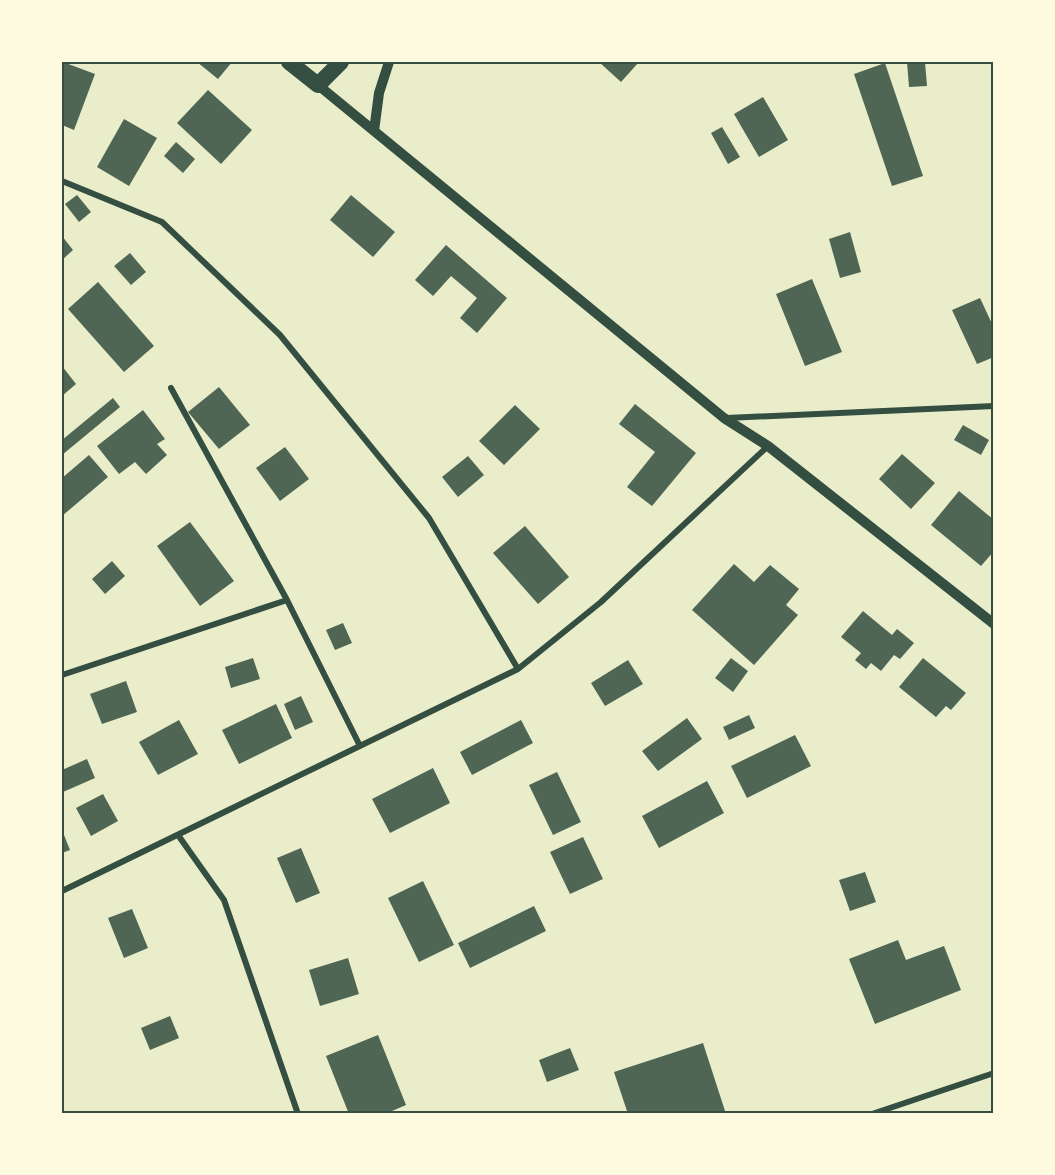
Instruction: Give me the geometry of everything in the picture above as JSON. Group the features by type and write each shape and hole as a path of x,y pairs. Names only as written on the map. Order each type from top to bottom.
{"highway":[{"path":"289,62 318,86 341,62"}],"street":[{"path":"374,131 379,93 389,62"},
{"path":"318,86 724,418 768,446 993,624"},
{"path":"62,181 162,222 280,335 429,518 518,669"},
{"path":"171,388 287,600 360,746"},
{"path":"724,418 993,406"},
{"path":"62,891 518,669 601,602 768,446"},
{"path":"62,675 287,600"},
{"path":"178,835 224,900 298,1113"},
{"path":"872,1113 993,1073"}],"building":[{"path":"63,62 95,74 74,130 62,125"},
{"path":"197,62 232,62 218,79"},
{"path":"599,62 639,62 621,82"},
{"path":"907,62 925,62 927,86 909,87"},
{"path":"885,63 923,176 892,186 854,74"},
{"path":"208,90 252,130 221,164 177,123"},
{"path":"763,97 788,140 759,157 734,114"},
{"path":"124,119 157,138 129,186 97,167"},
{"path":"722,127 740,157 728,164 711,133"},
{"path":"176,142 195,159 183,173 164,156"},
{"path":"77,195 91,212 79,222 65,204"},
{"path":"351,195 395,232 373,257 330,220"},
{"path":"850,232 861,272 840,278 829,239"},
{"path":"62,236 73,250 62,260"},
{"path":"446,245 507,298 477,333 460,318 477,298 451,276 433,296 415,280"},
{"path":"130,253 146,272 131,285 114,266"},
{"path":"812,279 842,352 805,366 776,294"},
{"path":"98,282 154,346 124,372 68,309"},
{"path":"980,298 994,328 994,357 977,364 952,310"},
{"path":"62,366 76,384 62,396"},
{"path":"219,387 250,425 219,449 188,412"},
{"path":"113,398 120,407 62,455 62,440"},
{"path":"635,404 696,453 652,506 627,487 655,452 619,424"},
{"path":"515,405 540,429 504,465 479,441"},
{"path":"143,410 165,439 157,444 167,455 146,474 135,462 119,474 97,446"},
{"path":"963,425 989,440 981,455 954,440"},
{"path":"285,447 309,479 280,501 256,468"},
{"path":"902,454 935,483 911,509 879,479"},
{"path":"89,455 108,477 62,516 62,478"},
{"path":"468,456 484,475 458,497 442,477"},
{"path":"959,491 994,520 994,551 981,566 931,525"},
{"path":"190,522 234,581 200,606 157,546"},
{"path":"525,526 569,577 538,604 493,553"},
{"path":"112,561 125,576 105,594 92,579"},
{"path":"734,564 754,582 770,565 799,589 786,605 798,615 754,665 692,610"},
{"path":"863,611 892,635 897,629 914,643 900,659 894,655 881,671 871,663 866,669 855,660 861,653 841,637"},
{"path":"343,623 352,643 335,650 326,630"},
{"path":"253,658 260,679 231,688 225,667"},
{"path":"731,658 748,671 733,692 715,678"},
{"path":"923,658 966,693 951,710 946,706 936,717 899,687"},
{"path":"628,660 643,684 605,706 591,683"},
{"path":"126,681 137,712 102,724 90,694"},
{"path":"301,696 313,722 295,730 284,704"},
{"path":"276,704 292,738 239,764 222,730"},
{"path":"749,715 755,728 729,740 723,727"},
{"path":"687,718 702,739 658,771 642,751"},
{"path":"179,720 198,754 158,775 139,742"},
{"path":"521,720 533,743 472,775 460,752"},
{"path":"795,735 811,766 747,798 731,766"},
{"path":"87,759 95,778 63,792 62,770"},
{"path":"433,768 450,803 390,833 372,799"},
{"path":"557,772 581,822 553,835 529,785"},
{"path":"707,781 724,813 659,848 642,816"},
{"path":"103,794 118,821 91,836 76,808"},
{"path":"62,830 70,850 62,853"},
{"path":"583,837 603,879 570,894 550,852"},
{"path":"301,848 320,893 296,903 277,858"},
{"path":"865,872 876,902 850,911 839,880"},
{"path":"423,881 454,945 419,962 388,898"},
{"path":"534,906 546,931 470,968 458,943"},
{"path":"132,909 148,948 124,958 108,918"},
{"path":"898,940 906,960 944,946 961,990 875,1024 849,959"},
{"path":"348,958 359,994 320,1006 309,970"},
{"path":"170,1016 179,1038 150,1050 141,1028"},
{"path":"378,1035 406,1105 385,1114 349,1114 326,1056"},
{"path":"703,1043 726,1114 628,1114 614,1072"},
{"path":"570,1048 579,1070 547,1082 539,1060"}]}
